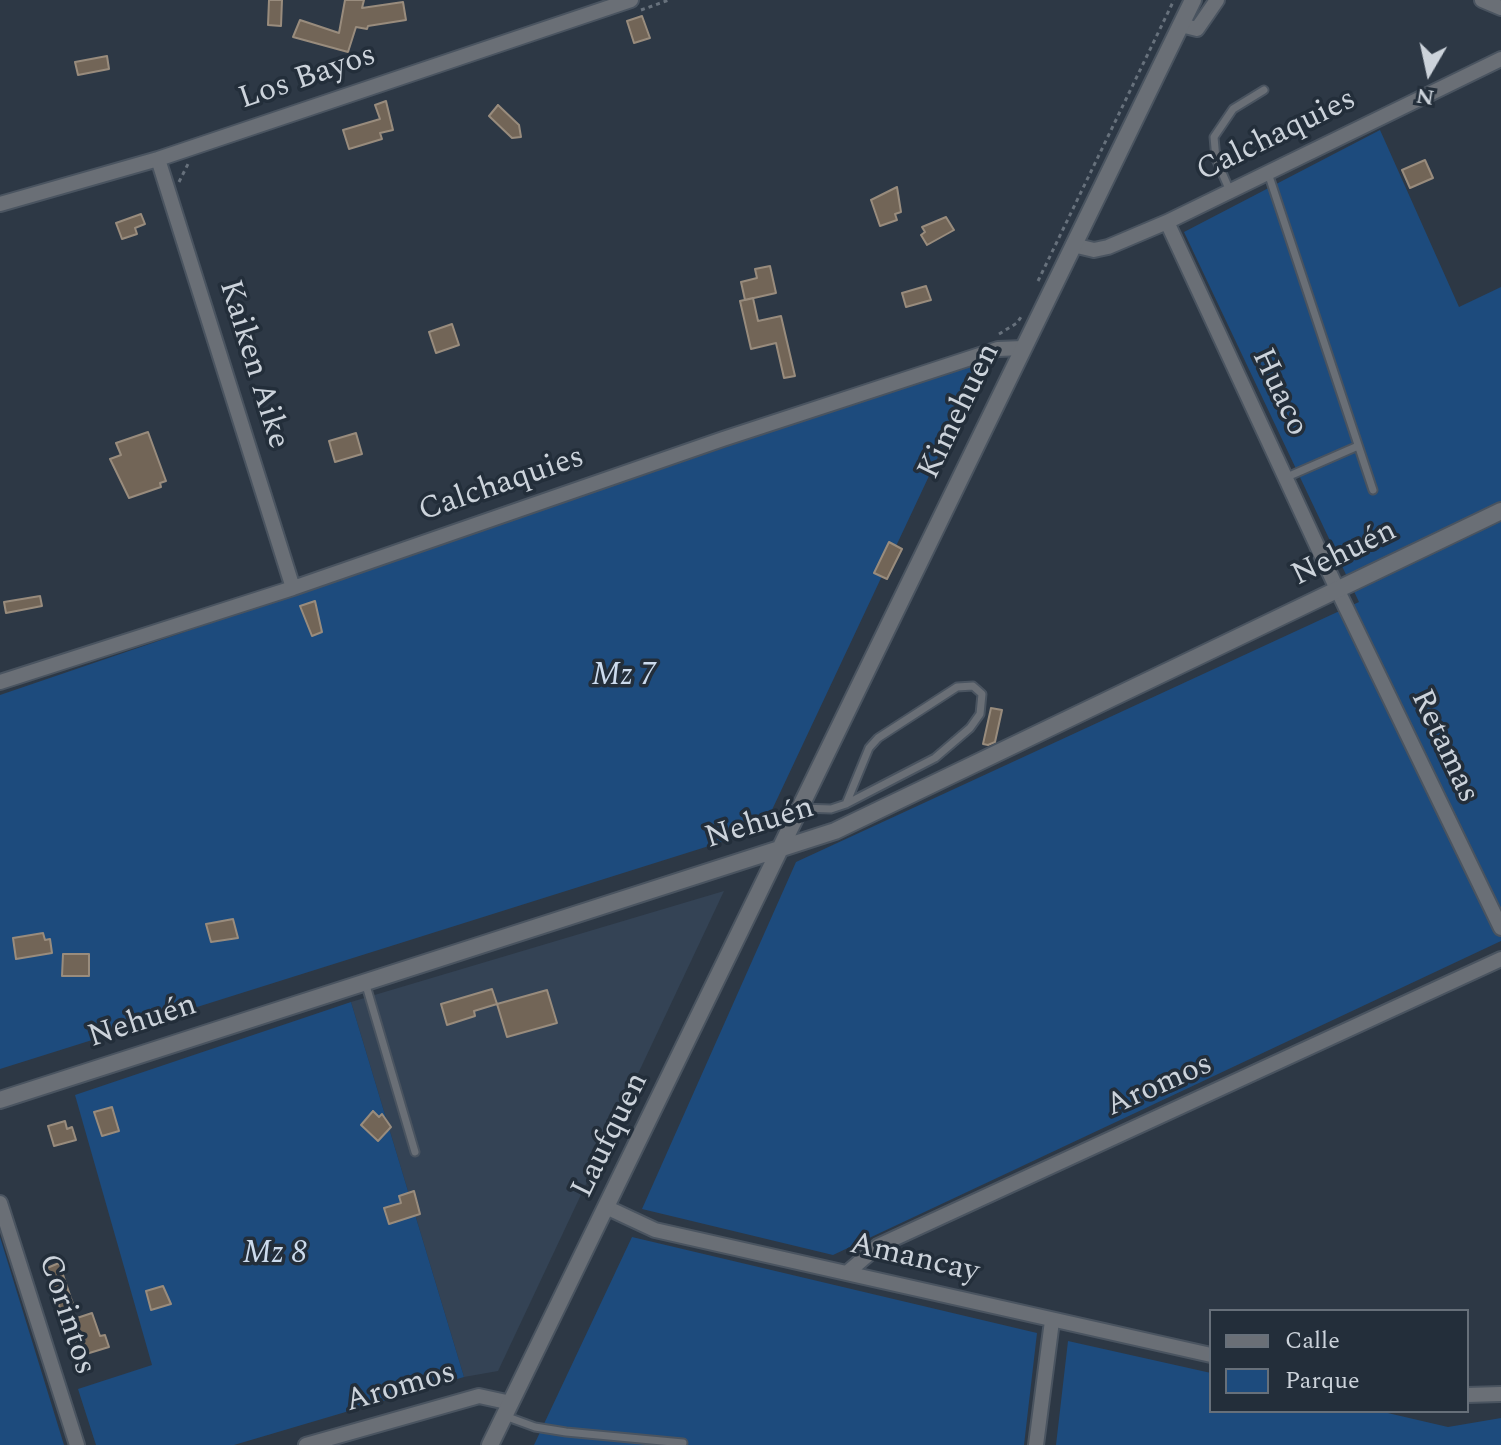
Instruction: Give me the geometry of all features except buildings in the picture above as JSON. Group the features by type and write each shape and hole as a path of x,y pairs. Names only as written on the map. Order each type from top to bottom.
{"street":[{"name":"Los Bayos","path":"0,204 158,159 631,0"},
{"name":"Kimehuen","path":"780,850 1193,0"},
{"path":"1181,25 1197,29 1217,0"},
{"path":"1482,0 1501,8"},
{"name":"Calchaquies","path":"1073,245 1094,250 1167,222 1501,59"},
{"name":"Kaiken Aike","path":"158,159 293,588"},
{"name":"Huaco","path":"1167,222 1337,589"},
{"name":"Calchaquies","path":"0,682 293,588 723,439 983,353 1011,347 1023,348"},
{"name":"Nehuén","path":"0,1100 364,980 835,831 1501,511"},
{"name":"Retamas","path":"1337,589 1501,928"},
{"name":"Laufquen","path":"490,1445 780,850"},
{"name":"Aromos","path":"848,1272 878,1246 1501,959"},
{"name":"Corintos","path":"0,1203 77,1445"},
{"name":"Amancay","path":"608,1208 655,1230 1209,1355"},
{"path":"1036,1445 1052,1321"},
{"path":"1469,1395 1501,1394"},
{"name":"Aromos","path":"306,1445 479,1396 508,1410"}],"lane":[{"path":"1230,191 1216,159 1214,137 1233,109 1264,90"},
{"path":"1268,173 1373,490"},
{"path":"1287,477 1358,446"},
{"path":"801,808 831,809 846,804 935,758 960,740 980,714 982,694 973,686 957,687 878,738 869,748 846,804"},
{"path":"364,980 415,1152"},
{"path":"508,1410 535,1427 683,1443"}],"path":[{"path":"1032,294 1174,0"},
{"path":"178,191 189,160"},
{"path":"991,337 1017,323 1026,308"}],"shaded area":[{"path":"724,891 498,1371 464,1377 351,1002"}],"green space":[{"path":"1380,130 1459,307 1501,287 1501,941 833,1255 642,1209 796,862 1359,602 1184,232"},
{"name":"Mz 7","path":"984,359 763,829 0,1069 0,695"},
{"name":"Mz 8","path":"351,1002 464,1377 234,1445 96,1445 78,1389 152,1365 75,1095"},
{"path":"0,1237 64,1445 0,1445"},
{"path":"632,1237 1037,1333 1024,1445 534,1445"},
{"path":"1068,1341 1209,1373 1209,1413 1388,1413 1448,1427 1501,1418 1501,1445 1056,1445"}]}
